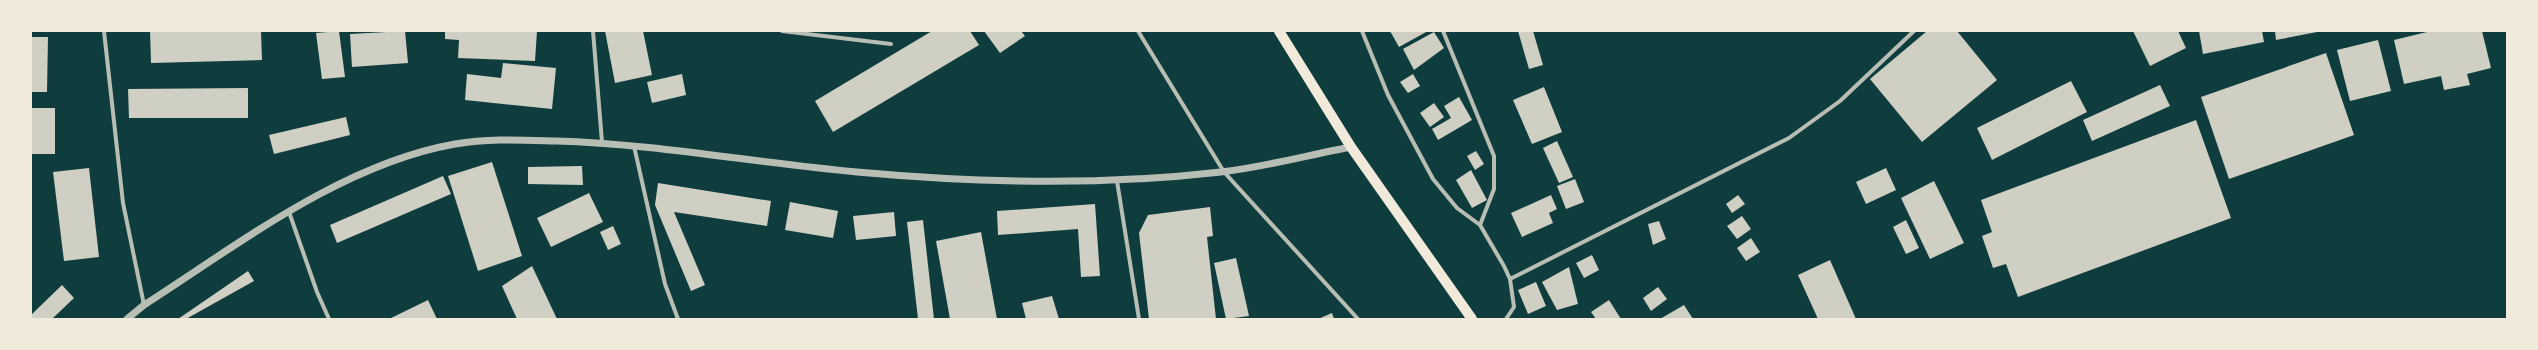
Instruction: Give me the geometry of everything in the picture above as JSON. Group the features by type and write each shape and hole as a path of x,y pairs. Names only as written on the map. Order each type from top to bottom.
{"main road":[{"path":"1279,31 1351,147 1472,319"}],"street":[{"path":"104,31 123,203 144,305"},
{"path":"593,31 602,142"},
{"path":"782,31 891,44"},
{"path":"1138,31 1224,172 1358,319"},
{"path":"1362,31 1388,95 1433,179 1457,208 1480,225 1510,279 1514,307 1506,319"},
{"path":"1443,31 1494,156 1494,189 1480,225"},
{"path":"1510,279 1789,138 1840,101 1914,31"},
{"path":"127,319 144,305 289,212 380,165 455,144 507,139 602,142 855,172 960,180 1117,181 1224,172 1351,147"},
{"path":"634,146 665,284 678,319"},
{"path":"1117,181 1140,319"},
{"path":"289,212 317,292 329,319"}],"building":[{"path":"150,31 261,31 262,60 151,63"},
{"path":"339,31 345,77 322,79 316,33"},
{"path":"405,31 408,63 352,67 350,34"},
{"path":"445,31 537,31 535,61 458,58 459,40 445,39"},
{"path":"605,31 643,31 652,75 615,83"},
{"path":"932,31 970,31 979,45 833,132 815,101"},
{"path":"984,31 1021,31 1025,36 1000,53"},
{"path":"1390,31 1428,31 1399,47"},
{"path":"1518,31 1533,31 1543,65 1529,69"},
{"path":"1927,31 1957,31 1997,80 1922,142 1870,79"},
{"path":"2133,31 2178,31 2186,48 2150,66"},
{"path":"2199,31 2262,31 2264,42 2203,54"},
{"path":"2275,31 2317,31 2317,32 2276,40"},
{"path":"2431,31 2482,31 2491,68 2467,74 2470,85 2444,90 2441,76 2404,84 2394,40"},
{"path":"1434,32 1444,48 1414,70 1403,49"},
{"path":"31,37 48,37 47,92 31,92"},
{"path":"2378,40 2391,91 2350,101 2337,50"},
{"path":"2326,53 2354,135 2229,179 2201,97"},
{"path":"503,63 556,68 552,109 465,100 467,74 501,78"},
{"path":"682,74 686,95 652,103 647,82"},
{"path":"1413,74 1420,86 1408,93 1400,82"},
{"path":"2071,81 2087,112 1992,160 1977,128"},
{"path":"2160,85 2170,106 2092,141 2083,120"},
{"path":"1544,87 1562,132 1532,144 1513,100"},
{"path":"248,88 248,118 129,118 128,89"},
{"path":"1459,97 1472,120 1438,140 1432,129 1451,118 1444,106"},
{"path":"1434,103 1444,117 1430,127 1420,113"},
{"path":"31,108 55,108 55,154 31,154"},
{"path":"346,117 350,135 274,154 269,135"},
{"path":"2196,120 2231,218 2018,297 2006,264 1993,268 1982,236 1992,232 1981,200"},
{"path":"1557,141 1573,177 1559,183 1543,148"},
{"path":"1476,151 1484,164 1475,170 1467,156"},
{"path":"492,162 522,256 478,271 448,176"},
{"path":"582,166 583,185 528,184 528,167"},
{"path":"89,168 99,257 64,261 53,172"},
{"path":"1886,168 1896,190 1866,204 1856,182"},
{"path":"1471,170 1487,200 1472,208 1456,180"},
{"path":"443,176 451,194 337,243 330,225"},
{"path":"1575,179 1584,202 1566,209 1557,186"},
{"path":"1934,181 1964,243 1930,259 1901,198"},
{"path":"658,183 771,201 767,226 674,212 705,285 691,291 655,205"},
{"path":"589,193 603,222 551,247 537,218"},
{"path":"1551,195 1557,209 1549,213 1553,223 1522,237 1511,213"},
{"path":"1738,195 1745,204 1732,213 1726,204"},
{"path":"790,202 838,211 833,238 785,230"},
{"path":"1095,204 1100,276 1081,277 1078,229 998,235 997,211"},
{"path":"1210,207 1213,236 1207,237 1216,319 1149,319 1139,233 1148,215"},
{"path":"894,212 896,236 856,240 853,216"},
{"path":"1742,216 1751,229 1737,239 1727,226"},
{"path":"923,220 934,319 918,319 907,222"},
{"path":"1906,220 1919,248 1906,254 1893,227"},
{"path":"1659,221 1666,239 1653,245 1648,224"},
{"path":"613,226 621,244 608,250 600,232"},
{"path":"981,232 997,319 950,319 936,241"},
{"path":"1751,238 1760,252 1746,261 1737,248"},
{"path":"1592,255 1599,270 1584,278 1576,263"},
{"path":"1236,258 1249,316 1226,319 1214,263"},
{"path":"1830,260 1856,319 1818,319 1798,275"},
{"path":"532,266 557,319 517,319 502,286"},
{"path":"1569,267 1578,304 1557,310 1542,282"},
{"path":"248,271 254,281 186,319 178,319"},
{"path":"1536,282 1546,306 1528,314 1518,290"},
{"path":"62,285 74,298 52,319 31,319 31,315"},
{"path":"1658,287 1667,299 1651,311 1643,298"},
{"path":"1052,296 1059,319 1026,319 1022,303"},
{"path":"428,300 437,319 389,319"},
{"path":"1609,300 1621,319 1596,319 1591,312"},
{"path":"1684,305 1693,319 1660,319"},
{"path":"1332,313 1334,319 1318,319"}]}
